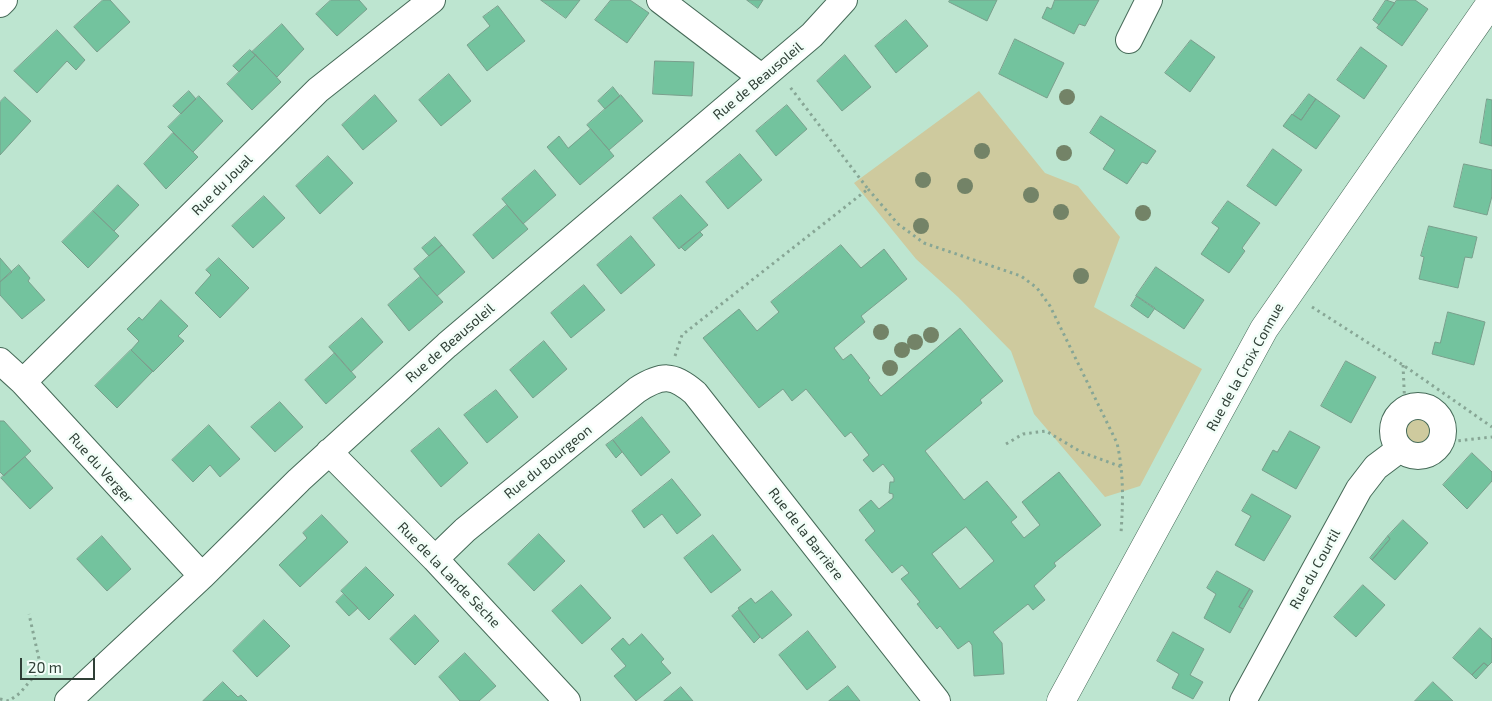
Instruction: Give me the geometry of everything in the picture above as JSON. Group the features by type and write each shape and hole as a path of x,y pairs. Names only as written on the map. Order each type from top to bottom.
{"main road":[{"name":"Rue de la Croix Connue","path":"1061,701 1264,328 1492,1"}],"street":[{"path":"0,4 4,0"},
{"name":"Rue du Joual","path":"23,382 318,90 432,0"},
{"path":"660,0 768,72"},
{"name":"Rue de Beausoleil","path":"68,701 202,576 329,452 446,345 812,35 844,0"},
{"path":"1129,40 1149,0"},
{"name":"Rue du Verger","path":"0,360 23,382 202,576"},
{"name":"Rue du Bourgeon","path":"435,560 465,530 637,390 651,381 668,377"},
{"name":"Rue de la Barrière","path":"668,377 681,381 695,393 937,701"},
{"path":"1418,406 1430,409 1439,418 1443,431 1439,443 1424,455 1411,455 1400,449 1393,430 1396,418 1405,409 1418,406"},
{"name":"Rue du Courtil","path":"1243,701 1359,489 1376,467 1400,449"},
{"name":"Rue de la Lande Sèche","path":"329,452 435,560 567,701"}],"path":[{"path":"768,72 898,224 924,243 1021,276 1037,288 1050,306 1117,443 1122,467 1124,499 1120,548 1138,559"},
{"path":"668,377 682,335 868,189"},
{"path":"1288,291 1403,365 1492,427"},
{"path":"1403,365 1405,409"},
{"path":"1006,444 1023,434 1046,431 1080,452 1122,467"},
{"path":"1439,443 1492,437"},
{"path":"0,699 8,701 20,693 41,668 29,614"}],"shaded area":[{"path":"979,91 1045,173 1078,186 1120,237 1094,307 1202,369 1140,486 1105,497 1034,414 1011,351 958,297 916,259 854,183"},
{"path":"1418,416 1429,420 1433,431 1429,442 1418,446 1407,442 1403,431 1407,420"}],"building":[{"path":"103,0 110,0 130,22 97,52 74,27"},
{"path":"331,0 359,0 367,9 337,36 316,14"},
{"path":"541,0 580,0 566,18"},
{"path":"611,0 630,0 649,13 627,43 595,20"},
{"path":"747,0 763,0 758,8"},
{"path":"950,0 997,0 987,21 949,2"},
{"path":"1055,0 1099,0 1085,26 1079,24 1074,34 1042,18 1047,7 1051,9"},
{"path":"1386,0 1395,3 1379,25 1373,20"},
{"path":"1397,0 1415,0 1428,9 1402,46 1377,28"},
{"path":"498,6 525,41 487,71 467,45 490,26 483,17"},
{"path":"906,20 928,46 896,73 875,46"},
{"path":"282,24 304,49 277,77 252,52"},
{"path":"57,30 85,60 76,70 67,61 37,93 14,71"},
{"path":"1015,39 1064,63 1047,98 999,74"},
{"path":"1191,40 1215,57 1190,92 1165,73"},
{"path":"1361,47 1387,66 1364,99 1337,80"},
{"path":"250,50 256,55 239,72 233,66"},
{"path":"256,55 281,82 252,110 227,84"},
{"path":"845,55 871,87 842,111 817,81"},
{"path":"655,61 694,62 692,96 653,94"},
{"path":"449,74 471,101 441,126 419,100"},
{"path":"613,87 620,96 605,109 598,101"},
{"path":"189,91 196,99 181,114 173,106"},
{"path":"1309,94 1316,99 1301,120 1293,115"},
{"path":"375,95 397,121 363,150 342,125"},
{"path":"621,95 643,121 609,150 587,125"},
{"path":"199,96 223,121 193,152 168,127"},
{"path":"5,97 31,121 0,155 0,102"},
{"path":"1316,99 1340,116 1316,149 1283,126 1292,114 1301,120"},
{"path":"1487,99 1492,100 1492,146 1480,143"},
{"path":"787,105 807,129 776,156 756,131"},
{"path":"1101,116 1156,151 1147,164 1142,162 1127,184 1103,169 1115,150 1090,133"},
{"path":"591,129 614,156 580,185 547,147 559,136 568,148"},
{"path":"173,133 198,157 166,189 144,164"},
{"path":"1273,149 1302,170 1276,206 1247,186"},
{"path":"740,154 762,180 728,209 706,182"},
{"path":"328,156 353,183 320,214 296,186"},
{"path":"1464,164 1492,170 1492,196 1487,215 1454,207"},
{"path":"535,170 556,195 523,224 502,199"},
{"path":"118,185 139,205 114,231 93,211"},
{"path":"681,195 708,225 679,249 653,218"},
{"path":"264,196 285,218 253,248 232,226"},
{"path":"1228,201 1260,223 1242,248 1245,251 1229,273 1201,254 1219,228 1212,223"},
{"path":"507,205 528,229 493,259 473,235"},
{"path":"93,211 119,236 88,268 62,242"},
{"path":"1429,226 1477,237 1472,258 1465,257 1458,288 1419,279 1424,257 1421,256"},
{"path":"700,232 703,235 685,251 681,247"},
{"path":"631,236 655,265 621,294 597,265"},
{"path":"435,237 442,245 429,256 422,248"},
{"path":"442,245 465,272 437,296 414,269"},
{"path":"841,245 861,268 884,249 907,279 861,316 865,322 834,348 843,360 851,354 870,378 868,380 881,396 960,328 1003,381 980,400 982,403 925,451 964,500 987,481 1017,517 1011,522 1024,538 1040,525 1022,502 1059,472 1101,525 1054,563 1056,566 1034,586 1045,600 1033,610 1028,604 993,632 1002,643 1004,674 974,676 972,645 969,641 958,649 940,626 937,629 917,604 920,602 901,579 909,573 902,565 892,573 865,540 875,531 859,510 871,500 879,509 893,498 893,494 889,493 890,482 894,482 894,478 883,464 873,472 863,460 869,455 851,432 845,437 806,389 792,401 783,389 759,408 703,338 739,309 757,331 779,312 771,302","holes":["966,527 994,561 960,589 932,554"]},
{"path":"0,258 12,272 0,282"},
{"path":"219,258 249,288 220,318 195,293 211,275 206,270"},
{"path":"19,265 30,278 28,281 45,300 22,319 0,295 0,282"},
{"path":"1156,267 1204,300 1184,329 1136,296"},
{"path":"420,277 443,302 409,331 388,305"},
{"path":"584,285 605,310 571,338 551,313"},
{"path":"1137,296 1155,308 1148,318 1131,306"},
{"path":"161,300 188,326 178,336 184,341 153,372 131,350 139,341 127,329 139,317 142,320"},
{"path":"1448,312 1485,322 1474,365 1432,354 1435,342 1440,343"},
{"path":"362,318 383,342 351,372 329,347"},
{"path":"544,341 567,369 533,398 510,370"},
{"path":"131,350 153,371 117,408 95,386"},
{"path":"335,353 356,377 326,404 305,380"},
{"path":"1346,361 1376,377 1351,423 1321,406"},
{"path":"496,390 518,417 487,443 464,415"},
{"path":"280,402 303,427 275,452 251,427"},
{"path":"642,417 670,452 641,476 613,440"},
{"path":"0,421 4,421 31,451 4,476 0,472"},
{"path":"209,425 240,459 220,477 210,465 193,482 172,460"},
{"path":"439,428 468,463 441,487 411,451"},
{"path":"1290,431 1320,447 1296,489 1262,470 1273,450 1277,452"},
{"path":"613,440 622,452 616,458 606,445"},
{"path":"1472,453 1492,472 1492,481 1467,509 1443,485"},
{"path":"25,457 53,488 30,509 1,478"},
{"path":"672,479 701,515 677,534 662,514 644,528 632,511"},
{"path":"1252,494 1291,516 1264,561 1235,545 1251,516 1242,511"},
{"path":"322,515 348,542 300,587 279,565 307,538 303,533"},
{"path":"1403,520 1428,543 1395,580 1372,560 1390,539 1388,536"},
{"path":"539,534 565,561 534,591 508,564"},
{"path":"713,535 741,570 711,593 684,558"},
{"path":"102,536 131,569 107,591 77,559"},
{"path":"1388,536 1390,539 1372,560 1370,558"},
{"path":"366,567 394,595 369,620 341,591"},
{"path":"1217,571 1250,589 1239,607 1243,609 1230,633 1204,618 1216,594 1207,588"},
{"path":"581,585 611,618 582,644 552,611"},
{"path":"1363,585 1385,605 1356,637 1334,617"},
{"path":"1250,589 1253,591 1243,609 1239,607"},
{"path":"772,591 792,615 762,639 738,608 751,598 755,603"},
{"path":"344,594 358,608 349,616 336,602"},
{"path":"739,610 760,637 754,643 732,616"},
{"path":"415,615 439,641 415,665 390,639"},
{"path":"264,620 290,646 257,677 233,651"},
{"path":"1480,628 1492,639 1492,662 1488,666 1484,663 1472,675 1453,658"},
{"path":"808,631 836,667 807,690 779,655"},
{"path":"1173,632 1204,649 1190,675 1203,682 1193,699 1172,688 1179,674 1157,661"},
{"path":"642,634 664,659 661,662 671,673 636,701 614,676 626,666 611,649 623,638 629,645"},
{"path":"465,653 496,686 479,701 460,701 439,677"},
{"path":"1484,663 1488,666 1476,679 1472,675"},
{"path":"223,682 238,697 241,695 247,701 203,701"},
{"path":"1433,682 1453,701 1415,701"},
{"path":"848,686 860,701 829,701"},
{"path":"681,687 693,701 664,701"}]}
